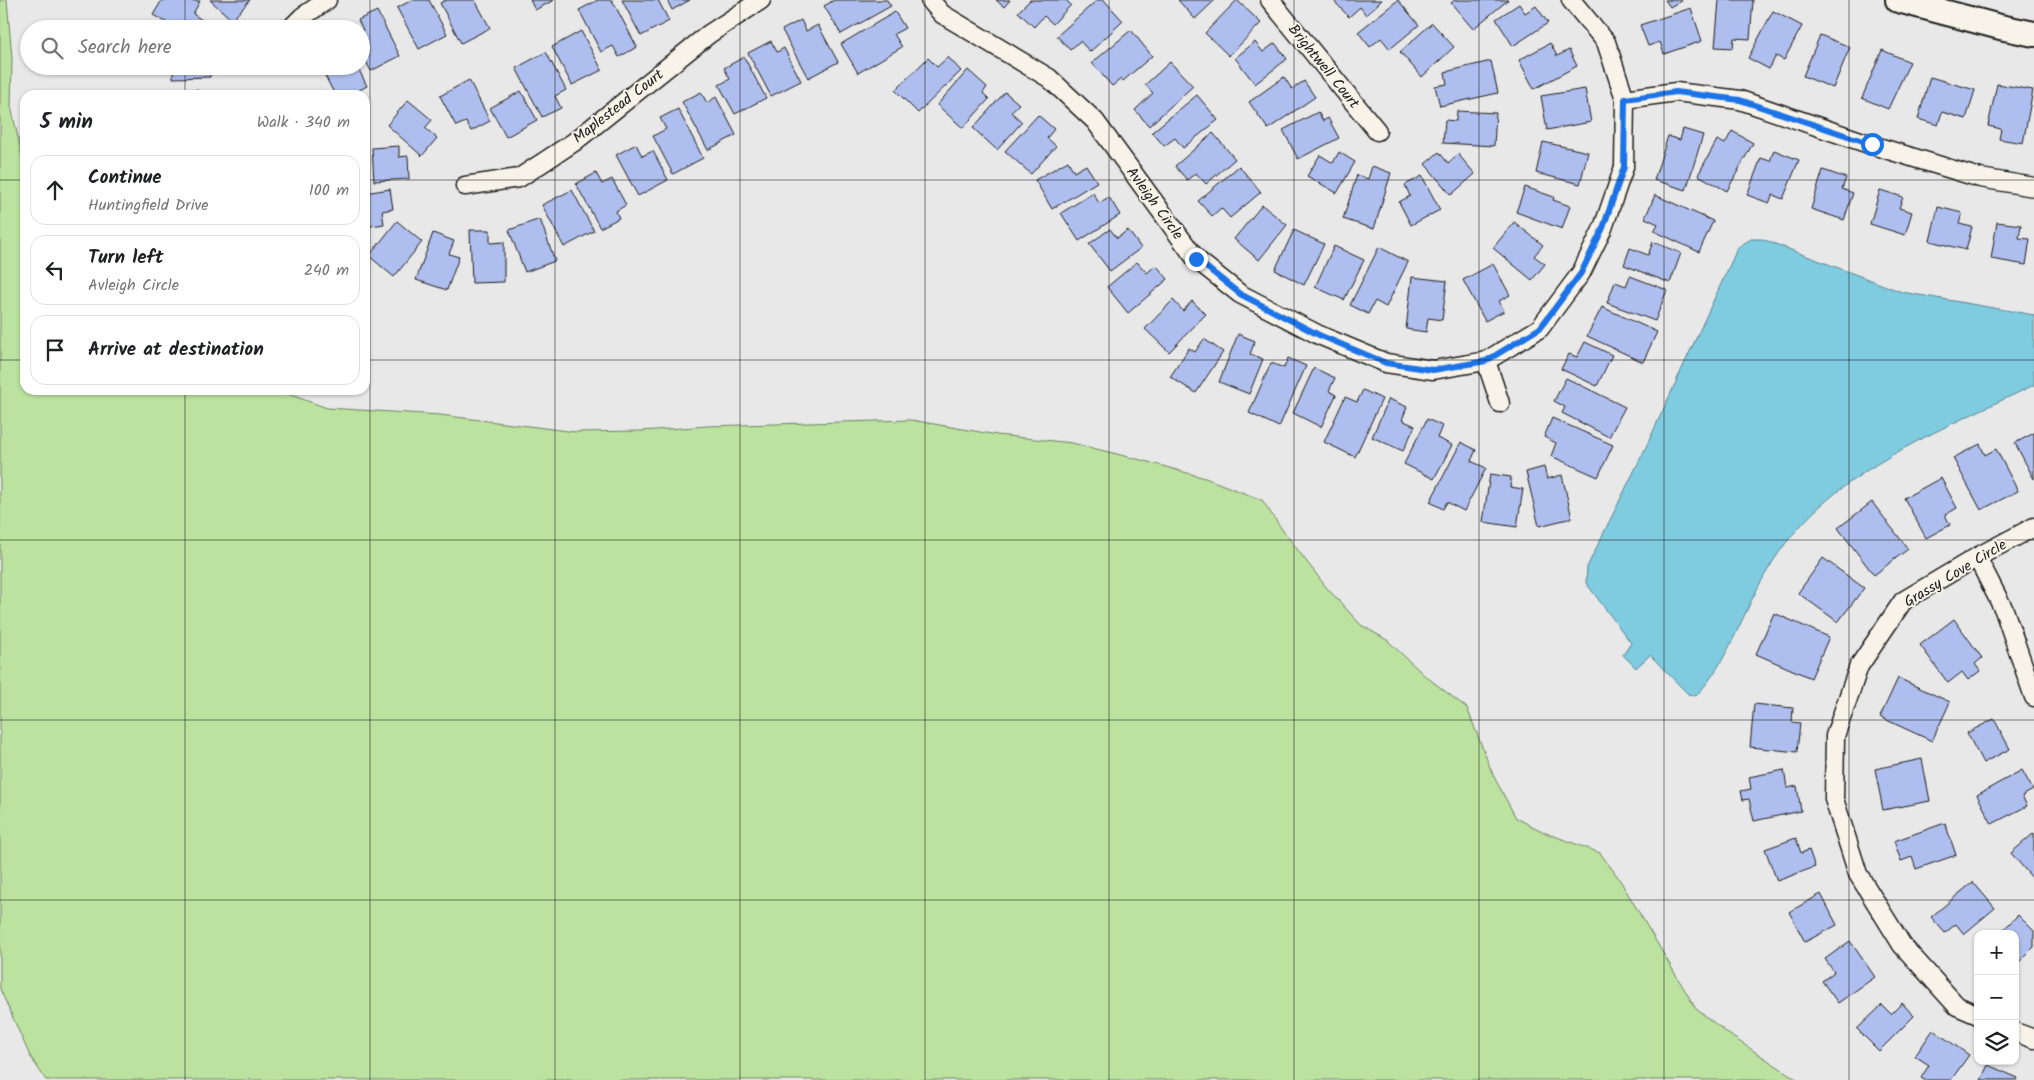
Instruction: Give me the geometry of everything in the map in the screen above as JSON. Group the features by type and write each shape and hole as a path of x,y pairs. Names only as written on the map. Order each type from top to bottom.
{"main road":[{"path":"1898,0 2034,34"}],"street":[{"path":"299,20 327,0"},
{"name":"Maplestead Court","path":"465,186 519,178 574,142 708,34 761,0"},
{"name":"Avleigh Circle","path":"930,0 942,14 1049,78 1095,121 1196,259 1240,294 1319,335 1386,363 1433,370 1486,361 1540,328 1581,273 1603,228 1624,167 1625,99 1606,42 1571,0"},
{"name":"Brightwell Court","path":"1270,0 1377,131"},
{"path":"1625,99 1676,92 1740,100 1980,178 2034,186"},
{"path":"1486,361 1500,403"},
{"name":"Grassy Cove Circle","path":"1974,1013 1957,1006 1902,945 1858,874 1834,799 1835,736 1859,666 1903,601 1977,557 2034,527"},
{"path":"1977,557 2004,610 2034,697"},
{"path":"2019,1033 2034,1039"}],"green space":[{"path":"0,0 7,0 12,58 11,106 20,147 20,395 291,395 327,408 440,415 576,432 911,420 997,435 1072,443 1205,478 1262,500 1326,587 1361,625 1387,640 1424,675 1467,708 1493,775 1516,818 1546,833 1600,853 1618,877 1696,1009 1734,1038 1798,1080 46,1080 30,1056 0,989"}],"water":[{"path":"1751,239 1762,239 1902,292 2034,315 2034,385 1923,438 1887,458 1852,480 1821,506 1793,535 1769,568 1718,667 1696,696 1688,694 1650,655 1636,668 1623,655 1631,643 1586,583 1587,567 1646,447 1738,247"}],"building":[{"path":"162,0 200,1 193,14 202,20 162,20 153,15"},
{"path":"210,0 250,0 232,20"},
{"path":"412,0 429,0 447,34 419,49 397,8"},
{"path":"446,0 475,0 490,28 461,43 440,3"},
{"path":"530,0 554,0 535,10"},
{"path":"598,0 612,0 637,47 619,57 613,46 601,52 579,10"},
{"path":"622,0 658,0 669,21 641,36"},
{"path":"667,0 690,0 672,10"},
{"path":"834,0 887,0 891,6 841,34 824,6"},
{"path":"996,0 1010,0 1004,7"},
{"path":"1030,0 1066,0 1071,5 1053,24 1044,16 1034,27 1018,12"},
{"path":"1097,0 1104,0 1123,21 1090,52 1080,41 1070,50 1057,36"},
{"path":"1178,0 1215,0 1195,19"},
{"path":"1237,0 1261,23 1229,56 1205,33"},
{"path":"1335,0 1382,0 1366,15 1360,7 1349,17"},
{"path":"1398,0 1419,25 1390,49 1381,38 1370,47 1358,32"},
{"path":"1455,0 1508,0 1473,29 1451,3"},
{"path":"1665,0 1682,0 1670,7"},
{"path":"1719,0 1753,0 1750,39 1734,38 1733,48 1715,47"},
{"path":"1519,4 1525,13 1536,6 1548,23 1513,46 1496,19"},
{"path":"1691,8 1702,41 1664,54 1660,42 1648,46 1640,25"},
{"path":"377,11 400,56 371,71 370,20 358,20"},
{"path":"1773,11 1802,26 1784,60 1776,56 1769,69 1748,58"},
{"path":"895,12 905,28 894,34 902,47 858,73 841,44"},
{"path":"801,20 806,31 818,25 838,62 808,78 782,30"},
{"path":"1432,23 1454,47 1422,77 1400,52"},
{"path":"1131,30 1152,56 1123,81 1121,79 1112,86 1092,63"},
{"path":"581,31 602,70 572,85 552,47"},
{"path":"1820,35 1850,47 1833,88 1803,76"},
{"path":"771,41 777,52 784,48 801,81 771,96 748,53"},
{"path":"1255,42 1263,52 1275,43 1287,59 1255,84 1235,58"},
{"path":"1550,43 1557,56 1569,50 1577,66 1534,89 1519,60"},
{"path":"1882,50 1910,62 1888,109 1862,98"},
{"path":"546,52 566,90 555,96 561,108 542,117 516,68"},
{"path":"744,57 766,98 735,114 719,85 730,79 724,68"},
{"path":"948,57 961,71 918,113 895,90 928,58 937,67"},
{"path":"1491,61 1498,93 1440,106 1435,86 1447,84 1445,72"},
{"path":"1170,62 1193,86 1149,126 1135,110 1153,93 1145,85"},
{"path":"968,70 987,87 983,93 989,99 963,128 937,105"},
{"path":"173,75 210,75 210,77 173,78"},
{"path":"325,75 362,75 367,86 359,90 332,90"},
{"path":"1284,77 1292,89 1304,81 1315,97 1268,129 1249,102"},
{"path":"1930,77 1975,90 1966,119 1942,112 1938,125 1918,119"},
{"path":"469,80 490,121 471,131 466,122 456,126 440,96"},
{"path":"1997,84 2033,90 2023,143 1999,139 2001,129 1988,126"},
{"path":"1585,89 1591,122 1547,130 1541,96"},
{"path":"521,91 537,120 506,137 490,108"},
{"path":"701,92 707,103 716,97 736,135 708,150 682,102"},
{"path":"1005,92 1019,104 1011,112 1022,122 997,150 973,128"},
{"path":"1197,95 1218,120 1183,148 1175,138 1164,146 1152,132"},
{"path":"408,100 432,120 425,128 437,138 422,156 387,125"},
{"path":"678,109 703,158 673,174 653,136 666,129 660,118"},
{"path":"1457,111 1496,113 1494,146 1443,143 1445,120 1456,121"},
{"path":"1318,112 1323,121 1328,118 1339,138 1298,159 1283,130"},
{"path":"1038,115 1054,129 1047,138 1056,146 1031,174 1005,151"},
{"path":"1683,129 1703,135 1686,190 1654,180 1668,136 1680,140"},
{"path":"1732,131 1753,143 1727,191 1698,175 1717,140 1725,144"},
{"path":"1213,133 1235,159 1206,184 1196,173 1187,180 1175,166"},
{"path":"1543,142 1588,152 1580,184 1536,173"},
{"path":"636,144 642,156 653,151 668,180 638,196 616,155"},
{"path":"399,146 399,157 408,156 409,179 374,181 372,148"},
{"path":"1774,150 1799,160 1783,199 1773,195 1769,203 1747,195 1761,158 1770,161"},
{"path":"1339,152 1355,162 1337,193 1307,176 1320,155 1333,163"},
{"path":"1439,152 1448,163 1458,154 1475,174 1451,195 1425,164"},
{"path":"1068,161 1074,172 1086,165 1097,182 1052,209 1035,180"},
{"path":"1239,166 1261,192 1230,218 1221,208 1212,216 1198,201"},
{"path":"1372,166 1391,173 1374,229 1343,219 1357,175 1368,179"},
{"path":"1823,170 1846,178 1842,189 1853,193 1844,220 1811,209"},
{"path":"596,173 602,184 612,179 626,205 616,211 619,218 600,228 576,184"},
{"path":"1422,176 1440,210 1411,225 1399,202 1410,196 1405,185"},
{"path":"1525,187 1554,197 1553,200 1570,206 1562,229 1516,212"},
{"path":"390,189 393,209 382,211 384,224 370,226 370,192"},
{"path":"572,190 594,231 564,247 542,205"},
{"path":"1880,190 1903,197 1899,208 1912,212 1905,235 1870,224"},
{"path":"1093,193 1099,203 1109,197 1120,215 1079,241 1061,213"},
{"path":"1655,195 1713,221 1699,252 1654,231 1658,224 1645,218"},
{"path":"1262,205 1287,225 1259,260 1234,239"},
{"path":"1938,207 1962,213 1959,224 1972,227 1966,250 1930,241"},
{"path":"540,219 555,261 525,272 509,230"},
{"path":"397,221 422,242 394,277 370,257"},
{"path":"1514,222 1543,245 1534,256 1545,264 1532,280 1493,248"},
{"path":"1997,222 2021,225 2019,238 2030,239 2026,265 1991,259"},
{"path":"1110,229 1117,238 1128,230 1141,248 1110,271 1089,244"},
{"path":"470,230 490,230 490,243 504,242 504,282 472,283"},
{"path":"1294,230 1324,244 1304,285 1275,270"},
{"path":"433,233 454,241 449,254 459,257 447,290 416,280"},
{"path":"1653,242 1681,253 1670,283 1624,265 1630,248 1648,255"},
{"path":"1334,246 1364,260 1344,300 1315,287"},
{"path":"1379,247 1408,262 1386,307 1375,301 1368,314 1350,305"},
{"path":"1137,262 1147,273 1156,265 1168,279 1128,313 1107,287"},
{"path":"1493,264 1510,295 1499,301 1504,311 1485,321 1463,280"},
{"path":"1630,276 1667,290 1655,321 1607,303 1615,282 1626,286"},
{"path":"1412,277 1447,281 1442,320 1428,318 1426,332 1406,329"},
{"path":"1173,300 1183,311 1192,301 1206,314 1169,352 1145,329"},
{"path":"1602,307 1657,332 1643,362 1587,336"},
{"path":"1238,334 1255,341 1250,354 1263,359 1249,394 1219,382"},
{"path":"1204,339 1223,352 1196,393 1170,377 1189,348 1195,352"},
{"path":"1585,342 1612,355 1597,386 1561,369 1569,354 1577,357"},
{"path":"1288,358 1306,366 1279,427 1249,413 1271,363 1284,368"},
{"path":"1314,368 1335,378 1329,391 1336,395 1321,427 1293,413"},
{"path":"1566,378 1625,407 1609,437 1562,413 1565,407 1554,401"},
{"path":"1363,390 1382,399 1355,457 1324,442 1345,397 1357,402"},
{"path":"1389,399 1407,407 1402,420 1415,426 1403,451 1372,437"},
{"path":"1552,418 1613,445 1598,477 1551,456 1556,443 1544,437"},
{"path":"1427,419 1442,426 1437,438 1452,445 1434,479 1404,464"},
{"path":"2034,433 2034,479 2015,443"},
{"path":"1461,442 1476,450 1471,461 1486,468 1464,511 1447,502 1443,509 1430,502"},
{"path":"1980,444 1985,455 1996,449 2018,491 1981,510 1953,458"},
{"path":"1544,467 1547,479 1562,475 1572,518 1539,526 1526,472"},
{"path":"1490,474 1511,477 1510,487 1523,489 1517,527 1483,522"},
{"path":"1941,478 1957,508 1945,515 1950,525 1926,538 1904,498"},
{"path":"1872,502 1908,549 1874,575 1838,528"},
{"path":"1823,558 1864,588 1838,622 1798,593"},
{"path":"1774,613 1829,637 1811,678 1756,654"},
{"path":"1954,619 1982,658 1975,664 1980,671 1968,680 1962,672 1948,683 1920,645"},
{"path":"1898,678 1950,702 1932,741 1880,717"},
{"path":"1754,704 1793,708 1792,722 1800,723 1797,752 1750,747"},
{"path":"1994,719 2010,749 1983,763 1967,733"},
{"path":"1922,759 1930,801 1883,810 1875,769"},
{"path":"1784,770 1787,788 1797,786 1801,811 1754,821 1749,799 1743,800 1741,791 1751,789 1749,777"},
{"path":"2022,770 2033,790 2022,796 2027,806 1992,824 1977,795"},
{"path":"1945,823 1956,855 1916,869 1912,857 1901,861 1894,841"},
{"path":"2034,833 2034,877 2033,879 2011,853"},
{"path":"1796,838 1801,853 1809,850 1815,867 1777,881 1765,849"},
{"path":"1973,882 1995,908 1964,934 1956,924 1945,933 1931,917"},
{"path":"1821,894 1837,925 1805,942 1789,912"},
{"path":"2018,915 2034,931 2034,947 2019,962 2019,930 2003,930"},
{"path":"1850,941 1875,977 1838,1003 1822,981 1834,972 1825,959"},
{"path":"1902,1003 1914,1016 1879,1051 1857,1029 1882,1005 1891,1014"},
{"path":"1933,1030 1969,1055 1951,1080 1924,1080 1921,1078 1929,1065 1915,1056"},
{"path":"1988,1065 2018,1078 2017,1080 1981,1080"}],"route":[{"path":"1196,259 1240,294 1319,335 1386,363 1433,370 1486,361 1540,328 1581,273 1603,228 1624,167 1625,99 1676,92 1740,100 1872,144"}]}
